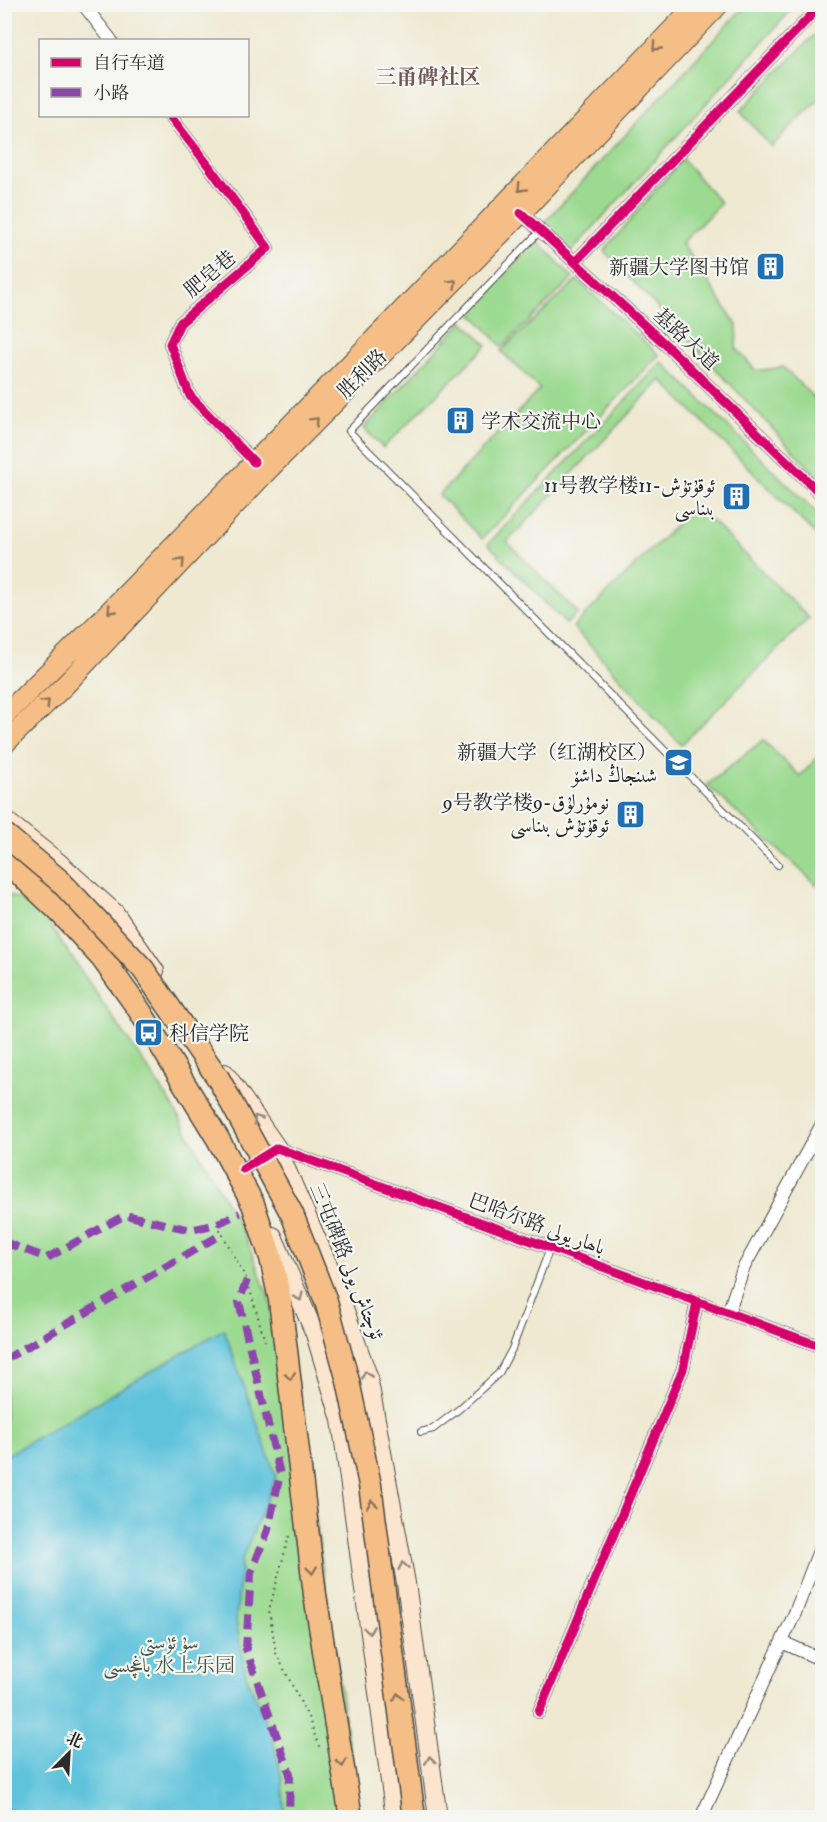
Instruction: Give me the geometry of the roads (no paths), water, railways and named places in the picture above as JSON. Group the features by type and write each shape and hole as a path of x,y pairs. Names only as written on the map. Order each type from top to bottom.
{"highway":[{"path":"4,834 60,881 143,969 218,1078 292,1214 326,1301 348,1381 370,1485 414,1818"},
{"path":"4,859 62,913 102,958 138,1008 218,1139 253,1204 271,1258 280,1300 315,1595 351,1818"}],"main road":[{"name":"胜利路","path":"4,716 100,621 404,309 697,4"},
{"name":"胜利路","path":"4,744 66,684 265,473 521,213 719,4"},
{"name":"三屯碑路 ئۈچتاش يولى","path":"4,819 57,861 115,913 277,1148 332,1274 368,1376 406,1583 438,1818"},
{"path":"4,850 102,936 158,1023 243,1169 315,1334 341,1420 395,1818"}],"street":[{"path":"83,4 110,39"},
{"path":"575,262 821,9"},
{"name":"肥皂巷","path":"171,117 212,169 268,248 180,323 170,344 190,396 254,462"},
{"name":"基路大道","path":"521,213 666,345 822,495"},
{"path":"728,1313 743,1269 822,1124"},
{"path":"243,1169 277,1148"},
{"name":"巴哈尔路 باھار يولى","path":"277,1148 822,1347"},
{"path":"539,1712 683,1369 697,1302"},
{"path":"701,1818 782,1642 822,1544"},
{"path":"782,1642 822,1660"}],"lane":[{"path":"540,230 350,431 778,865"},
{"path":"421,1432 433,1429 499,1373 512,1349 550,1248"}],"water":[{"path":"224,1329 276,1477 242,1559 236,1620 246,1675 273,1740 282,1779 285,1817 5,1817 5,1456"}],"place":[{"name":"新疆大学图书馆","path":"770,267"},
{"name":"学术交流中心","path":"460,421"},
{"name":"11号教学楼11-ئوقۇتۇش بىناسى","path":"736,497"},
{"name":"新疆大学（红湖校区） شىنجاڭ داشۆ","path":"678,763"},
{"name":"9号教学楼9-نومۇرلۇق ئوقۇتۇش بىناسى","path":"630,814"},
{"name":"科信学院","path":"148,1033"}],"district":[{"name":"三甬碑社区","path":"428,77"}],"park label":[{"name":"سۇ ئۈستى باغچىسى 水上乐园","path":"169,1654"}]}
